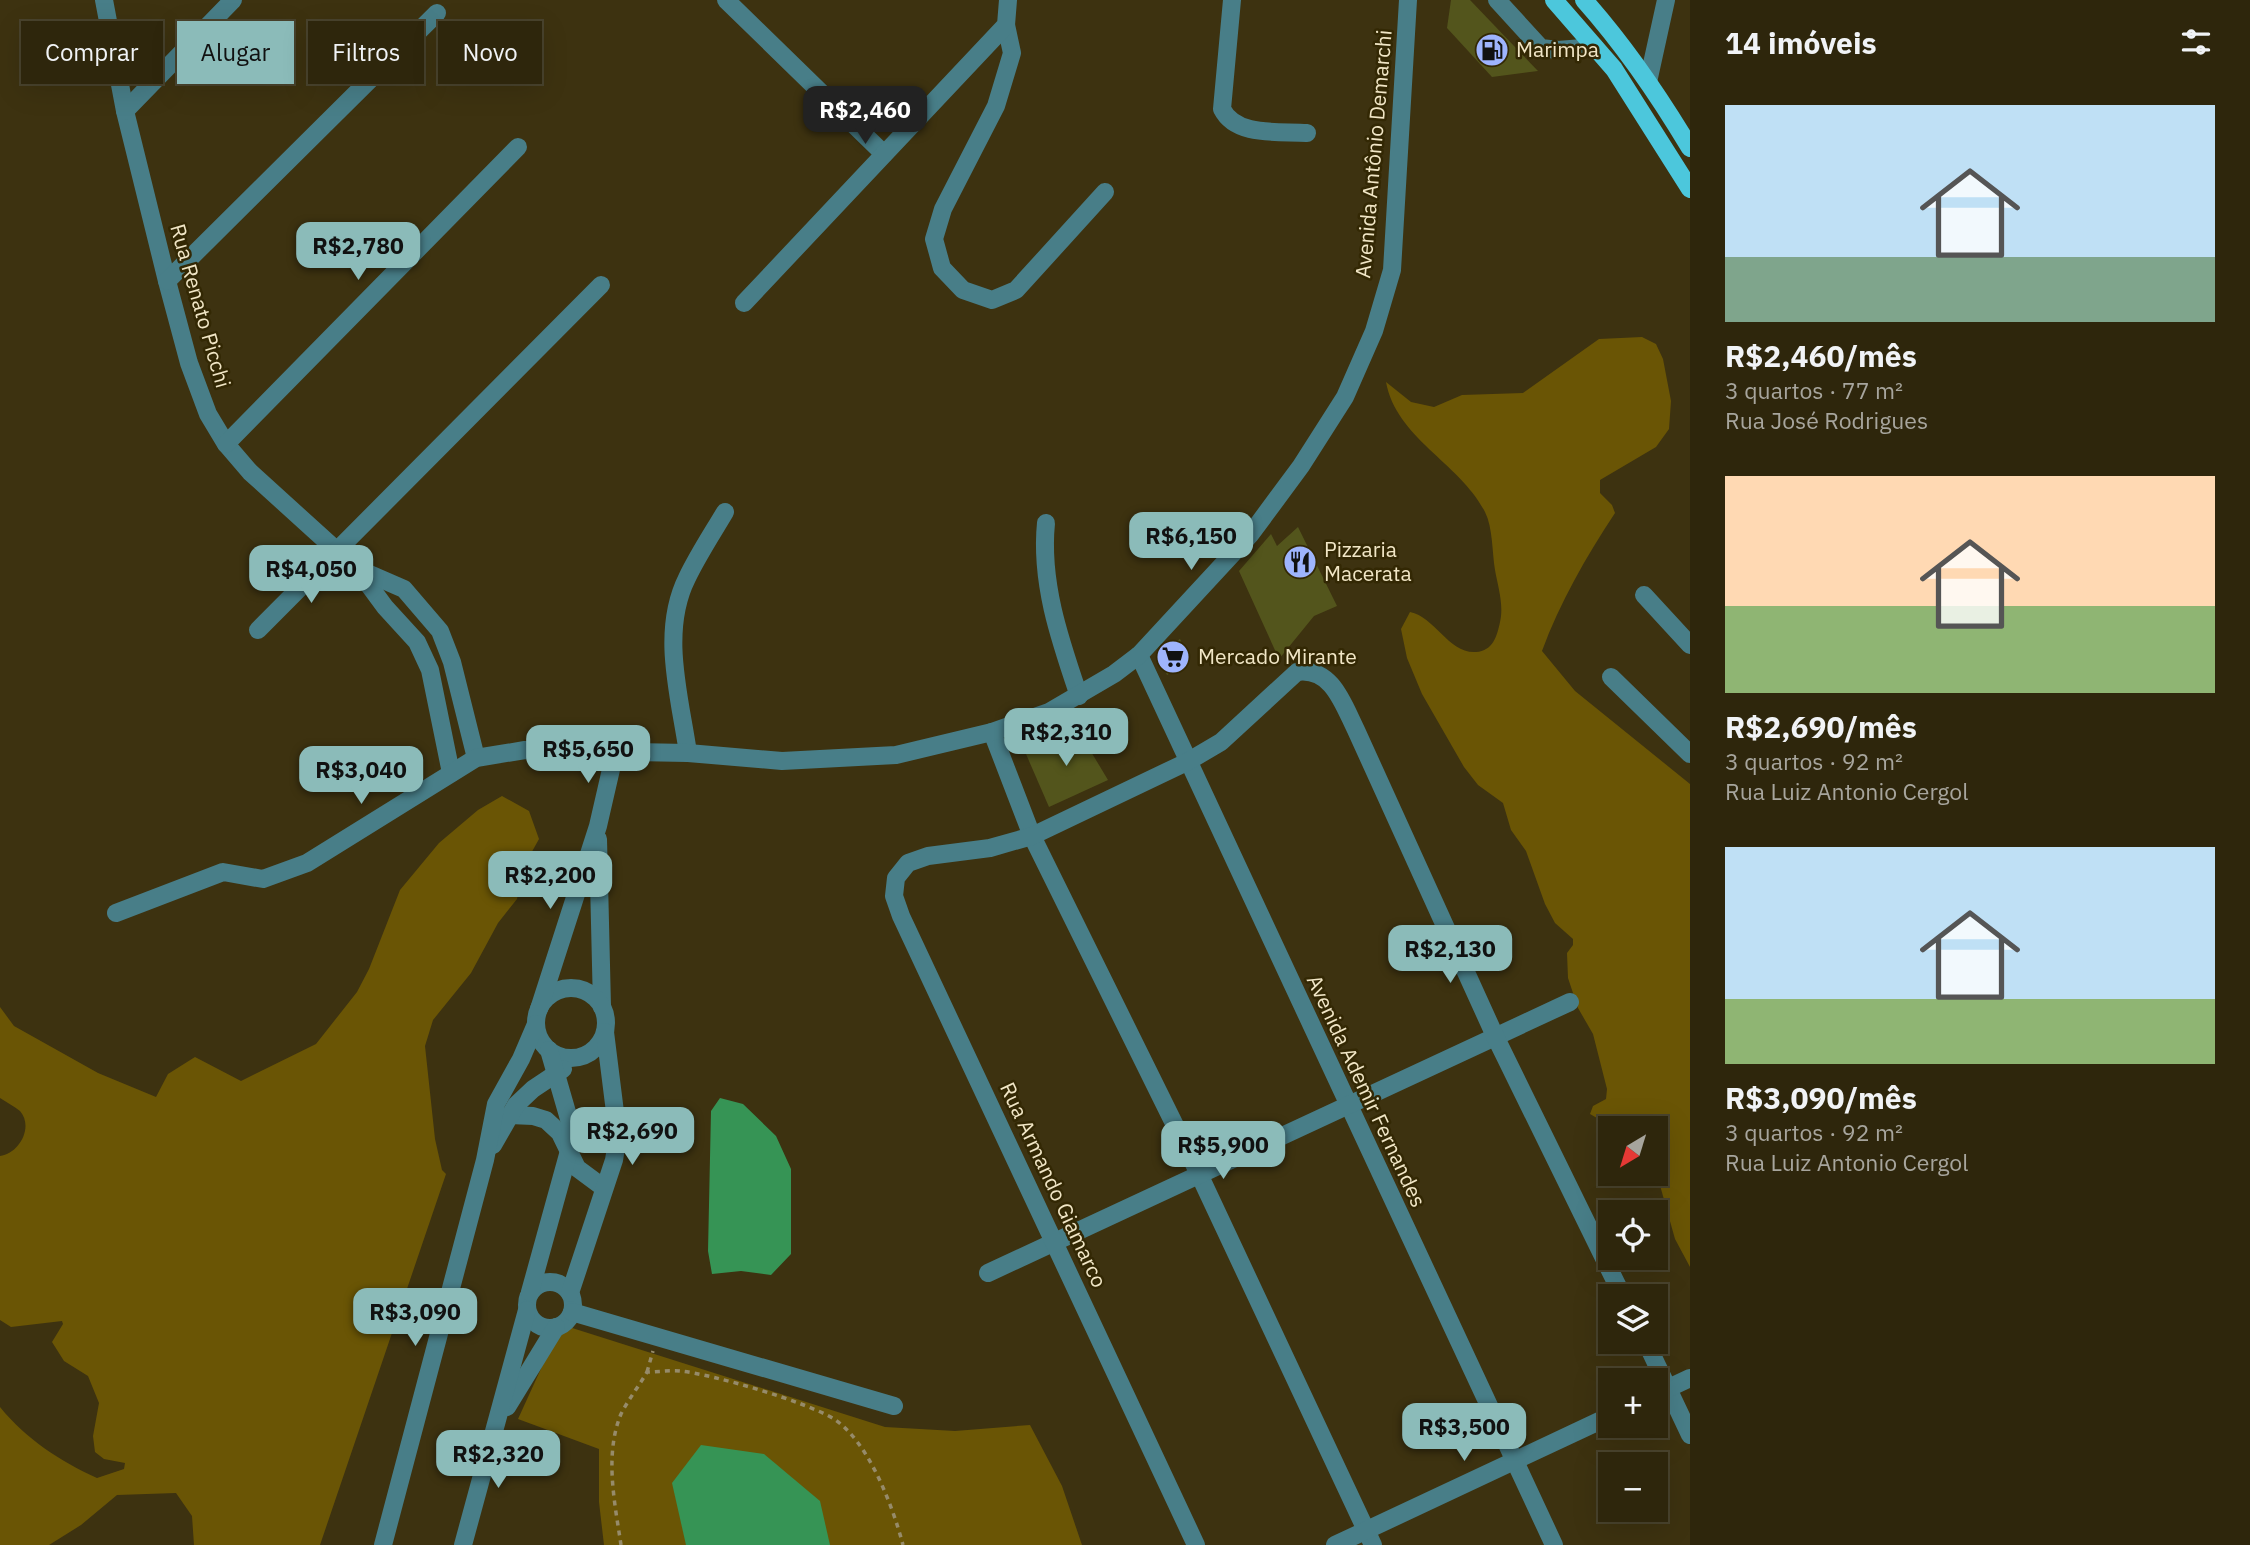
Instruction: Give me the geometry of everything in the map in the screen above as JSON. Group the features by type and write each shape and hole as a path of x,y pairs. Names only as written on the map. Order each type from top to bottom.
{"main road":[{"path":"1554,0 1614,69 1690,189"},
{"path":"1584,0 1607,26 1648,82 1690,148"}],"street":[{"name":"Rua Renato Picchi","path":"104,0 125,111 167,281 189,363 208,414 226,444 259,481 357,569 385,607 417,642 430,670 451,773"},
{"path":"125,111 233,0"},
{"path":"726,0 884,154"},
{"path":"1008,0 1006,25 1012,53 996,106 943,209 934,239 942,268 963,290 992,300 1016,289 1105,192"},
{"path":"1232,0 1222,108 1228,121 1240,127 1307,133"},
{"name":"Avenida Antônio Demarchi","path":"116,913 223,872 263,879 307,863 476,758 525,750 688,753 782,761 896,755 992,732 1049,712 1079,696 1139,654 1251,535 1301,466 1345,397 1374,331 1392,270 1409,0"},
{"path":"1497,0 1541,48 1559,50 1595,47"},
{"path":"1648,82 1666,0"},
{"path":"167,281 437,13"},
{"path":"744,303 1006,25"},
{"path":"226,444 518,147"},
{"path":"258,630 601,285"},
{"path":"688,753 672,649 673,626 685,580 725,512"},
{"path":"1046,523 1043,546 1048,586 1064,651 1079,696"},
{"name":"Rua Renato Picchi","path":"357,569 404,589 440,631 452,662 476,758"},
{"path":"1644,596 1690,645"},
{"name":"Avenida Ademir Fernandes","path":"1139,654 1554,1545"},
{"path":"1032,836 1187,762 1221,742 1273,691 1297,672 1310,670 1323,676 1336,690 1495,1036 1617,1284"},
{"path":"1611,677 1690,754"},
{"path":"992,732 1032,836 1199,1174 1370,1538"},
{"path":"577,1058 562,1057 549,1050 539,1038 537,1016 598,826 615,752"},
{"path":"527,1310 538,1325 556,1327 563,1324 572,1312 570,1293 614,1160 618,1136 605,1032 606,1019 602,1007 598,826"},
{"name":"Rua Armando Giamarco","path":"1032,836 990,848 928,856 908,863 896,878 894,896 1196,1545"},
{"path":"383,1545 485,1160 496,1104 546,998 557,990 583,990 594,997 602,1007"},
{"path":"988,1273 1570,1002"},
{"path":"485,1160 510,1115 533,1089 577,1058 590,1053 600,1044 605,1032"},
{"path":"463,1545 569,1151 571,1126 549,1050"},
{"path":"510,1115 533,1115 547,1120 560,1133 577,1168 604,1188"},
{"path":"530,1292 546,1282 564,1286 570,1293"},
{"path":"572,1312 894,1406"},
{"path":"496,1424 556,1327"},
{"path":"1668,1388 1690,1378"},
{"path":"1668,1400 1690,1435"},
{"path":"1335,1545 1370,1538 1514,1461 1598,1422"}],"path":[{"path":"621,1545 613,1496 613,1464 621,1415 648,1372 677,1371 731,1383 835,1420 855,1441 887,1491 902,1545"}],"shaded area":[{"path":"1642,337 1656,344 1663,359 1671,401 1669,429 1656,447 1600,480 1600,493 1612,505 1615,513 1574,580 1542,651 1575,691 1690,784 1690,1267 1675,1239 1668,1214 1668,1200 1664,1200 1660,1186 1668,1186 1668,1116 1598,1116 1598,1119 1590,1114 1593,1106 1606,1099 1607,1089 1593,1034 1578,1008 1568,978 1567,953 1573,945 1573,939 1555,923 1545,904 1526,851 1511,830 1503,803 1478,785 1464,767 1422,694 1407,658 1401,629 1410,612 1419,615 1458,647 1466,651 1482,651 1490,646 1496,637 1501,603 1491,533 1485,512 1461,479 1402,419 1392,402 1386,382 1411,402 1434,407 1462,395 1523,393 1599,339"},
{"path":"502,796 529,811 539,839 524,866 517,899 498,923 471,973 433,1020 425,1046 435,1139 442,1170 446,1174 320,1545 194,1545 192,1516 176,1493 117,1495 81,1525 49,1545 0,1545 0,1407 44,1448 97,1478 124,1469 125,1463 104,1459 95,1452 93,1436 99,1403 88,1376 64,1361 52,1342 63,1324 62,1321 11,1327 0,1320 0,1156 18,1145 25,1132 25,1125 20,1111 0,1098 0,1007 14,1026 98,1073 156,1097 168,1074 195,1057 241,1081 316,1044 357,992 369,969 400,890 439,843 478,810"},
{"path":"720,1098 743,1104 776,1136 791,1169 791,1254 771,1275 741,1271 712,1274 708,1251 711,1111"},
{"path":"569,1327 885,1427 955,1431 1030,1425 1062,1486 1082,1545 604,1545 599,1502 599,1449 518,1419 555,1338"},
{"path":"701,1445 764,1454 820,1501 830,1545 686,1545 672,1483"}],"building":[{"name":"Marimpa","path":"1451,0 1470,0 1538,71 1492,77 1447,28"},
{"path":"1298,527 1337,606 1314,616 1279,659 1239,571 1271,534 1277,546"},
{"name":"Mercado Mirante","path":"1180,639 1189,660 1167,675 1157,653"},
{"path":"1078,730 1108,780 1049,807 1026,754"}],"place":[{"name":"Marimpa","path":"1492,50"},
{"name":"Pizzaria Macerata","path":"1300,562"},
{"name":"Mercado Mirante","path":"1173,657"}]}
